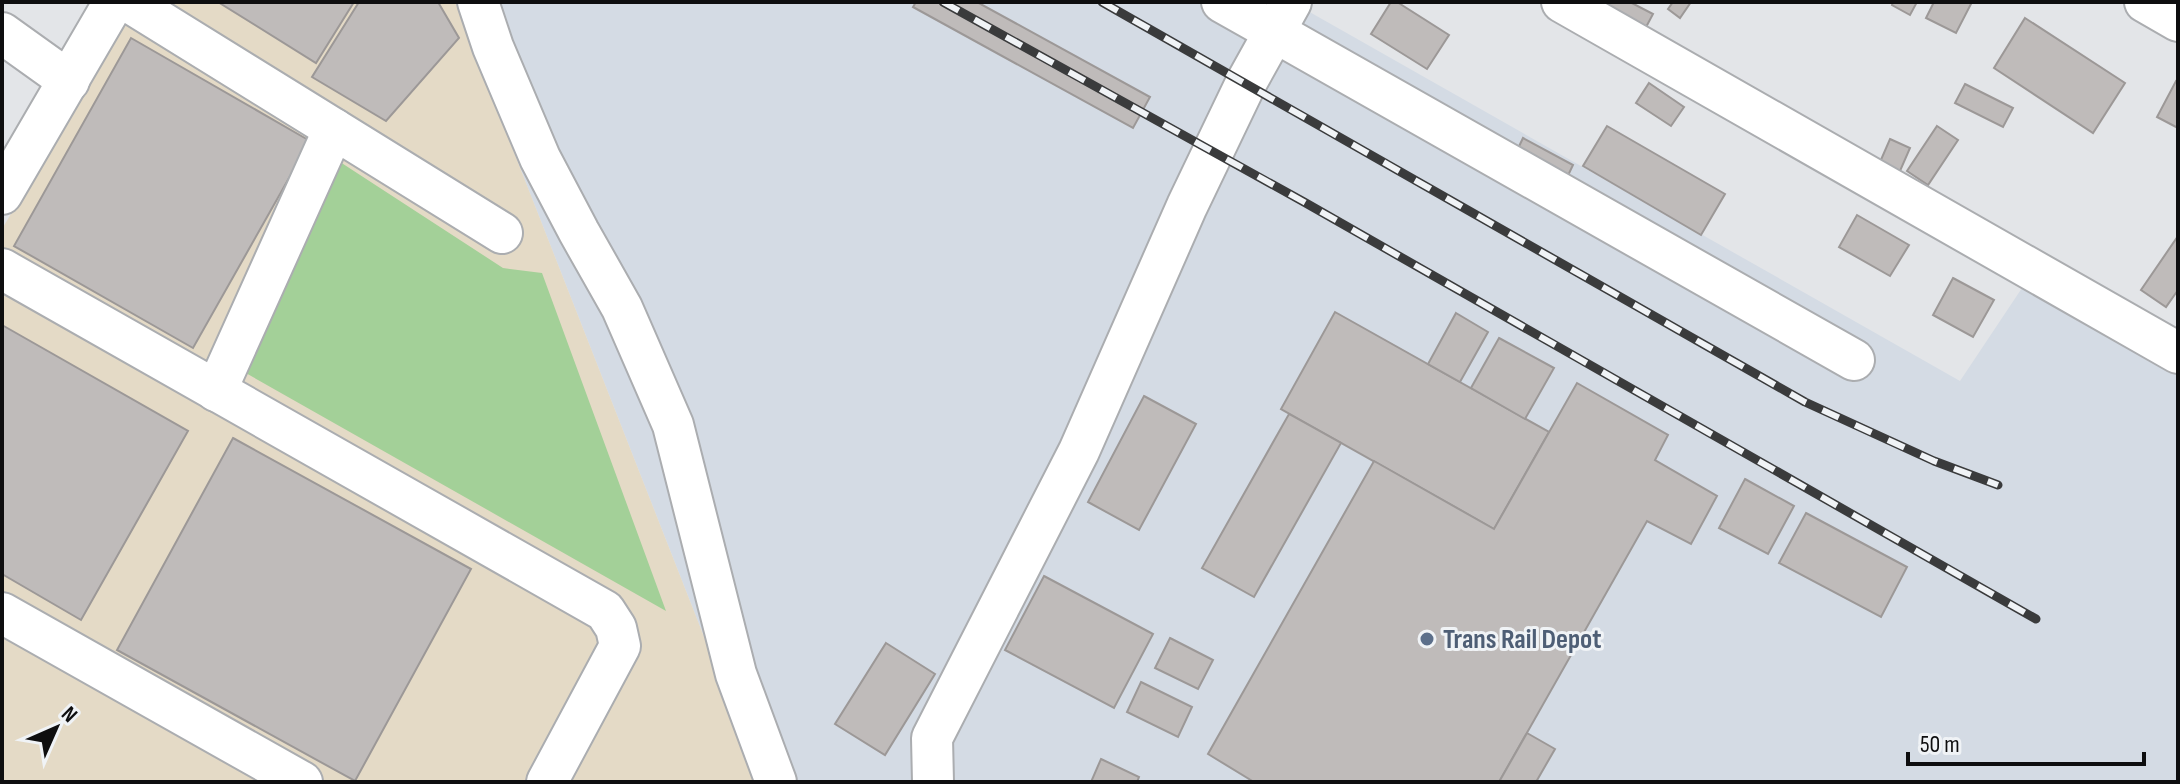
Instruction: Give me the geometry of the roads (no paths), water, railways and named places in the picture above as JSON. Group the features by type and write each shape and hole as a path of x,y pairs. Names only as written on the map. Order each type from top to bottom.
{"street":[{"path":"2,194 114,2"},
{"path":"129,2 502,233"},
{"path":"478,2 502,70 540,158 622,308 673,425 736,674 776,782"},
{"path":"1222,2 1283,17 1854,360"},
{"path":"1562,2 2178,353"},
{"path":"2145,2 2178,21"},
{"path":"933,782 932,738 1079,451 1246,83 1283,17"},
{"path":"2,33 69,81"},
{"path":"216,391 334,129"},
{"path":"2,269 605,611 616,628 620,646 547,782"},
{"path":"2,613 302,782"}],"railway":[{"path":"943,2 1304,202 2036,619"},
{"path":"1102,2 1805,402 1934,461 1998,485"}],"place":[{"name":"Trans Rail Depot","path":"1427,639"}]}
